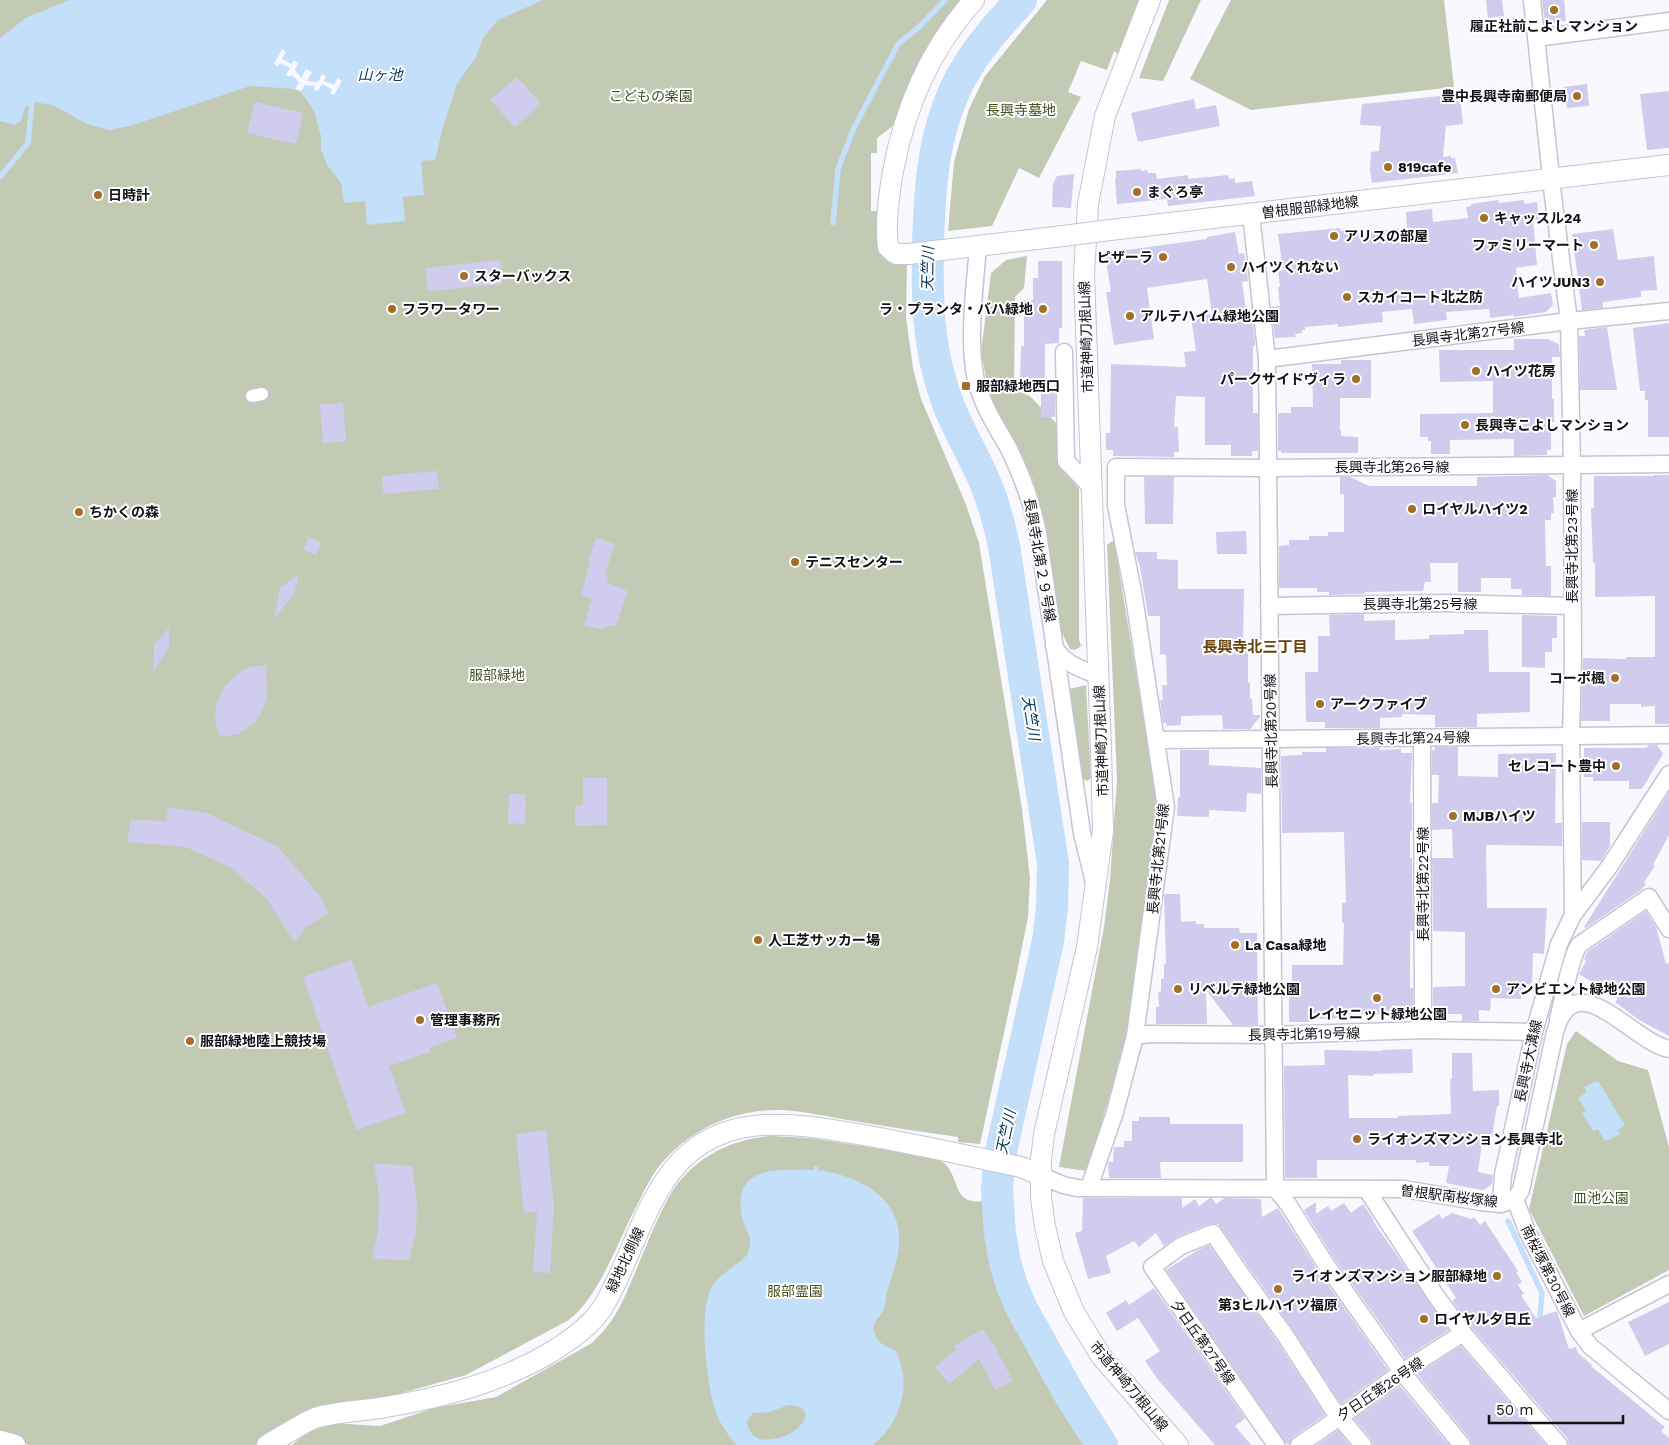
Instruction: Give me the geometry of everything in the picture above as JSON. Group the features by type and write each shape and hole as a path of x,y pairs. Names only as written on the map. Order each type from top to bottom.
{"street":[{"name":"曽根服部緑地線","path":"974,0 951,30 930,63 908,112 897,150 889,190 888,247 896,254 1669,165"},
{"name":"市道神崎刀根山線","path":"1150,0 1105,116 1088,204 1084,274 1103,831 1087,947 1044,1134 1040,1175 1043,1211 1050,1252 1070,1304 1098,1352 1178,1445"},
{"name":"長興寺北第23号線","path":"1532,0 1551,179 1569,321 1572,466 1573,659 1571,736 1573,915"},
{"path":"1536,38 1669,21"},
{"name":"長興寺北第20号線","path":"1251,214 1267,359 1275,1188"},
{"name":"長興寺北第２９号線","path":"978,246 973,327 974,367 980,393 1026,485 1032,507 1038,533 1082,833 1095,884"},
{"name":"長興寺北第27号線","path":"1267,359 1569,321 1669,311"},
{"path":"1064,352 1066,461 1092,487"},
{"name":"長興寺北第26号線","path":"1116,467 1268,468 1669,464"},
{"name":"長興寺北第21号線","path":"1090,1188 1115,1112 1135,1036 1166,807 1134,597 1116,505 1116,467"},
{"name":"長興寺北第25号線","path":"1269,606 1445,603 1572,606"},
{"path":"1054,646 1063,659 1099,676"},
{"name":"長興寺北第24号線","path":"1157,740 1669,735"},
{"name":"長興寺北第22号線","path":"1422,738 1423,1030"},
{"name":"長興寺大溝線","path":"1508,1201 1503,1175 1534,1032 1557,950 1573,915 1609,867 1669,774"},
{"path":"1555,1032 1576,950 1579,945 1649,897 1669,929"},
{"name":"曽根駅南桜塚線","path":"1040,1175 1069,1187 1409,1190 1481,1202 1508,1201 1521,1190 1555,1032 1559,1020 1568,1008 1575,1003 1587,1003 1598,1007 1652,1043 1669,1049"},
{"name":"長興寺北第19号線","path":"1135,1036 1148,1034 1274,1035 1423,1030 1534,1032"},
{"name":"緑地北側線","path":"267,1445 316,1417 454,1393 482,1385 512,1373 554,1350 585,1326 601,1310 649,1208 671,1172 699,1146 725,1133 745,1126 791,1124 885,1139 1021,1167 1040,1175"},
{"path":"1275,1188 1288,1204 1360,1313 1402,1372 1462,1445"},
{"path":"1367,1190 1463,1334 1559,1445"},
{"name":"南桜塚第30号線","path":"1508,1201 1527,1231 1578,1331 1669,1284"},
{"name":"夕日丘第27号線","path":"1276,1445 1152,1267 1181,1246 1213,1232 1285,1334 1339,1417"},
{"path":"1578,1331 1590,1346 1669,1412"},
{"name":"夕日丘第26号線","path":"1299,1445 1402,1372 1463,1334"},
{"path":"1339,1417 1363,1445"},
{"path":"0,1441 15,1445"}],"green space":[{"name":"服部緑地","path":"0,0 962,0 940,28 894,125 877,138 877,153 871,153 871,211 877,211 876,232 881,254 891,262 907,263 906,317 913,368 921,399 965,502 979,543 1022,809 1030,878 1028,917 980,1144 958,1142 958,1137 779,1110 761,1111 727,1118 711,1125 681,1144 657,1169 649,1181 595,1289 577,1312 567,1321 466,1375 327,1414 263,1445 29,1445 0,1434"},
{"name":"長興寺墓地","path":"1047,0 1140,0 1119,55 1114,51 1107,70 1081,61 1068,92 1081,97 1039,178 1019,168 992,226 948,231 954,162 969,109 985,76"},
{"path":"1169,0 1201,0 1163,81 1139,78"},
{"path":"1231,0 1444,0 1454,87 1251,110 1190,79"},
{"path":"1027,256 1024,288 1015,297 1014,390 1030,396 1057,424 1060,465 1079,489 1079,639 1081,646 1075,650 1070,649 1062,633 1045,533 1033,480 1016,443 991,404 981,352 991,273 1006,260"},
{"path":"1114,540 1158,806 1128,1035 1087,1171 1059,1167 1104,927 1110,880 1117,780 1107,545"},
{"path":"1086,685 1091,778 1087,781 1081,778 1069,689"},
{"name":"皿池公園","path":"1576,1031 1618,1061 1648,1070 1669,1147 1669,1270 1584,1316 1529,1209 1567,1044"},
{"name":"服部霊園","path":"772,1136 810,1138 933,1157 942,1161 948,1167 957,1188 965,1198 974,1201 988,1200 990,1235 994,1258 1008,1302 1030,1344 1090,1445 292,1445 306,1433 332,1423 380,1426 434,1408 496,1397 592,1343 607,1327 617,1312 660,1214 679,1182 701,1161 727,1146 742,1141"}],"water":[{"name":"山ヶ池","path":"69,0 543,0 498,20 483,38 476,57 457,84 435,160 421,161 424,195 403,197 405,221 367,225 365,201 344,203 341,183 327,165 321,149 321,136 314,111 301,92 295,89 250,86 133,125 110,130 87,124 53,105 32,102 24,109 21,121 14,125 0,121 0,38 26,18"},
{"path":"1598,1081 1625,1125 1617,1130 1621,1134 1605,1141 1598,1129 1593,1131 1582,1113 1586,1111 1578,1098 1587,1092 1584,1087"},
{"path":"814,1166 818,1167 818,1170 833,1173 862,1184 886,1202 894,1214 898,1228 898,1255 884,1308 875,1322 874,1328 875,1335 879,1341 895,1350 900,1362 903,1375 901,1401 891,1425 873,1445 736,1445 716,1413 710,1386 704,1332 707,1300 714,1283 748,1253 750,1239 743,1221 740,1203 743,1190 749,1180 759,1174 771,1171 814,1170","holes":["788,1405 799,1407 805,1412 805,1418 801,1425 784,1436 772,1439 759,1439 752,1434 748,1427 747,1421 753,1413 770,1412"]}],"pier":[{"path":"282,49 286,52 282,59 292,64 294,60 298,63 295,70 301,78 306,69 312,72 307,81 318,82 322,74 326,77 324,81 334,85 338,78 342,81 334,95 330,93 332,89 322,84 318,91 314,90 315,86 305,85 301,91 295,89 299,82 292,75 290,77 286,75 290,68 280,63 278,66 274,64"}],"building":[{"path":"1486,0 1502,0 1504,16 1488,18"},
{"name":"履正社前こよしマンション","path":"1542,0 1564,0 1566,21 1545,23"},
{"path":"517,77 541,104 515,127 490,100"},
{"path":"1587,84 1589,106 1567,108 1564,87"},
{"path":"1669,91 1669,148 1647,150 1640,94"},
{"path":"1460,94 1463,124 1446,126 1443,157 1451,156 1451,158 1455,158 1458,173 1372,183 1370,170 1371,152 1379,151 1381,126 1360,125 1362,104"},
{"path":"1194,99 1196,109 1216,105 1220,126 1138,142 1131,113"},
{"path":"255,102 303,113 296,144 247,133"},
{"path":"1141,169 1141,171 1147,170 1148,173 1156,173 1157,179 1188,175 1188,179 1228,175 1229,179 1235,178 1235,183 1252,181 1255,196 1168,206 1167,199 1117,204 1116,171"},
{"path":"1074,174 1071,208 1052,207 1053,184 1057,176"},
{"path":"1498,200 1499,203 1524,200 1524,204 1537,202 1539,219 1533,220 1537,265 1516,268 1519,298 1551,293 1553,305 1546,312 1514,317 1514,315 1490,318 1489,309 1446,312 1447,320 1414,324 1412,309 1382,312 1383,322 1338,327 1338,324 1305,327 1302,333 1295,334 1296,337 1275,338 1271,307 1280,306 1278,271 1283,270 1278,234 1340,228 1340,231 1355,229 1356,233 1407,228 1406,212 1432,209 1433,222 1468,218 1466,207 1471,206 1471,204"},
{"path":"1613,229 1618,260 1654,256 1657,290 1641,291 1641,297 1603,302 1603,308 1582,310 1572,234"},
{"path":"1235,232 1239,254 1244,253 1248,281 1242,282 1246,310 1251,309 1255,340 1255,346 1253,346 1253,413 1258,413 1258,451 1252,451 1252,456 1231,456 1231,445 1205,445 1205,397 1176,396 1174,427 1178,427 1179,452 1174,452 1174,457 1113,456 1113,450 1106,450 1106,433 1110,433 1111,364 1186,367 1184,352 1196,351 1191,317 1212,314 1207,279 1147,288 1154,339 1114,345 1106,292 1111,292 1105,253 1207,239 1207,237"},
{"name":"スターバックス","path":"500,260 503,284 428,291 425,268"},
{"name":"ラ・プランタ・バハ緑地","path":"1038,261 1062,261 1062,328 1059,328 1059,343 1045,344 1045,387 1020,385 1021,346 1024,346 1024,300 1033,300 1033,278 1038,278"},
{"path":"1669,323 1669,437 1648,437 1648,400 1645,400 1645,391 1640,391 1633,328"},
{"path":"1607,327 1617,390 1580,390 1579,336 1585,336 1584,330"},
{"path":"1514,339 1547,339 1559,344 1560,357 1552,357 1554,422 1551,422 1551,450 1547,450 1547,455 1514,456 1514,439 1450,440 1450,454 1431,454 1431,441 1428,441 1428,437 1420,437 1420,414 1493,413 1493,381 1440,382 1439,350 1514,350"},
{"path":"1341,360 1371,360 1371,398 1340,398 1341,436 1358,437 1358,453 1281,453 1281,451 1278,451 1278,413 1291,413 1291,407 1313,407 1312,364 1341,364"},
{"path":"1041,389 1055,389 1055,417 1041,417"},
{"path":"343,403 346,441 323,443 320,404"},
{"path":"437,471 439,489 383,494 382,476"},
{"path":"1547,475 1556,481 1556,497 1553,497 1554,513 1551,513 1551,520 1545,520 1546,566 1551,566 1551,596 1522,595 1522,589 1511,589 1511,578 1481,578 1481,592 1458,592 1458,563 1430,563 1431,582 1425,582 1423,591 1329,595 1329,592 1317,592 1317,588 1279,588 1279,546 1289,545 1289,540 1309,540 1309,536 1328,536 1328,532 1344,532 1344,494 1340,494 1340,477 1350,477 1369,486 1477,486 1477,477"},
{"path":"1669,475 1669,724 1655,724 1655,706 1641,707 1641,704 1610,704 1610,721 1581,721 1583,658 1626,659 1626,657 1655,657 1655,596 1595,597 1595,563 1593,563 1591,508 1594,508 1594,476"},
{"path":"1144,477 1174,477 1173,524 1145,524"},
{"path":"1246,531 1247,554 1217,554 1216,532"},
{"path":"309,537 322,543 316,555 303,550"},
{"path":"596,538 615,544 605,575 608,576 607,583 628,590 616,626 610,625 601,629 584,625 592,599 581,596 590,561 588,561"},
{"path":"1135,552 1157,552 1157,559 1178,560 1178,589 1244,589 1243,645 1248,645 1248,683 1250,683 1253,715 1260,715 1250,729 1223,729 1222,715 1181,716 1181,725 1167,726 1166,723 1163,723 1160,700 1163,700 1162,685 1167,685 1166,655 1160,654 1160,616 1148,616 1140,567"},
{"path":"299,574 294,595 274,618 280,588"},
{"path":"1364,614 1364,621 1395,620 1395,640 1429,639 1429,635 1464,634 1464,630 1488,630 1489,672 1530,672 1530,712 1477,714 1477,727 1435,727 1435,715 1402,714 1402,717 1380,718 1380,728 1325,728 1325,722 1306,722 1305,672 1318,672 1318,636 1330,636 1329,615"},
{"path":"1522,615 1557,616 1557,638 1552,638 1552,652 1545,652 1545,668 1522,667"},
{"path":"169,628 169,648 153,672 154,644"},
{"path":"266,665 267,695 263,710 254,724 238,734 220,737 215,721 217,701 225,686 237,674 250,667"},
{"name":"セレコート豊中","path":"1648,745 1657,745 1663,754 1642,789 1629,789 1629,781 1593,781 1593,777 1584,777 1584,748 1647,748"},
{"path":"1435,747 1458,747 1458,776 1498,777 1498,754 1556,753 1555,823 1562,823 1562,846 1486,845 1487,908 1547,908 1544,954 1533,953 1532,984 1526,984 1526,989 1521,989 1521,999 1491,998 1490,1011 1479,1010 1479,1021 1462,1021 1462,1014 1433,1014 1433,987 1465,986 1465,932 1433,931 1432,858 1453,858 1452,829 1432,830 1432,803 1438,803 1439,775 1432,775 1432,750 1435,750"},
{"path":"1326,748 1401,749 1401,753 1412,753 1410,858 1412,858 1413,931 1410,931 1410,988 1413,988 1413,1014 1343,1015 1343,1018 1311,1019 1311,1022 1289,1022 1289,995 1292,995 1292,965 1343,965 1344,923 1342,923 1342,903 1346,903 1344,832 1282,833 1281,756 1302,755 1302,752 1326,752"},
{"path":"1180,750 1209,750 1209,765 1261,768 1261,794 1247,793 1246,812 1209,810 1209,817 1177,816 1178,797 1180,797"},
{"path":"583,778 607,778 607,825 575,826 575,805 583,805"},
{"path":"1669,792 1669,835 1653,865 1655,866 1644,882 1646,884 1641,890 1586,928 1584,927"},
{"path":"509,794 526,794 525,824 508,823"},
{"path":"168,807 207,813 278,847 320,896 328,913 307,927 294,942 267,899 231,868 186,847 127,842 131,820 166,821"},
{"path":"1582,822 1610,822 1610,846 1601,861 1582,860"},
{"path":"1164,894 1180,894 1181,922 1196,921 1196,924 1204,924 1204,928 1239,928 1240,933 1257,933 1258,1025 1233,1025 1206,990 1207,1024 1156,1024 1156,1007 1159,1007 1158,992 1161,991 1161,979 1164,979 1164,964 1166,964"},
{"path":"1646,911 1656,927 1666,964 1669,963 1669,1036 1639,1020 1615,1002 1618,998 1579,974 1586,961 1584,959 1587,952"},
{"path":"352,960 368,1007 437,983 457,1038 429,1048 430,1052 389,1066 406,1113 356,1130 303,977"},
{"path":"1412,1049 1413,1073 1373,1074 1373,1076 1348,1075 1349,1118 1398,1118 1398,1116 1451,1114 1450,1079 1452,1079 1452,1053 1472,1053 1473,1091 1499,1090 1499,1106 1497,1106 1492,1136 1483,1135 1478,1172 1493,1175 1492,1184 1481,1190 1446,1183 1449,1166 1429,1166 1429,1162 1416,1163 1416,1160 1317,1160 1317,1178 1285,1178 1284,1066 1325,1065 1324,1050 1382,1051"},
{"path":"1139,1117 1170,1117 1170,1124 1243,1124 1243,1162 1160,1162 1161,1178 1109,1178 1108,1162 1113,1162 1114,1147 1124,1147 1124,1141 1132,1141 1132,1121 1139,1121"},
{"path":"546,1130 554,1207 550,1273 533,1272 537,1212 524,1213 516,1134"},
{"path":"374,1163 412,1166 417,1201 416,1233 409,1260 372,1259 378,1232 379,1196"},
{"path":"1083,1198 1182,1198 1182,1208 1195,1199 1199,1206 1210,1198 1216,1204 1225,1198 1261,1199 1262,1217 1278,1208 1317,1269 1388,1370 1341,1404 1293,1330 1218,1224 1209,1224 1177,1237 1164,1246 1156,1233 1139,1247 1134,1241 1106,1256 1111,1273 1088,1279 1075,1233 1082,1231"},
{"path":"1316,1202 1316,1214 1328,1206 1331,1211 1344,1203 1351,1213 1363,1204 1449,1330 1405,1358 1333,1257 1304,1210"},
{"path":"1452,1213 1471,1219 1474,1217 1480,1225 1485,1221 1518,1271 1516,1272 1522,1282 1518,1285 1524,1294 1521,1295 1536,1318 1557,1311 1569,1349 1576,1347 1578,1353 1591,1366 1665,1427 1661,1431 1669,1438 1669,1445 1569,1445 1567,1438 1471,1327 1452,1301 1456,1298 1412,1231 1439,1214 1442,1219"},
{"path":"1209,1245 1277,1341 1325,1415 1293,1437 1289,1445 1285,1442 1166,1270"},
{"path":"1154,1288 1245,1418 1235,1426 1251,1445 1215,1445 1159,1381 1145,1361 1160,1351 1138,1318 1117,1331 1106,1313 1126,1300 1129,1305"},
{"path":"1669,1302 1669,1344 1645,1356 1628,1322"},
{"path":"983,1329 994,1345 1013,1381 995,1390 979,1359 949,1384 935,1367 957,1349 954,1346"},
{"path":"1461,1346 1546,1445 1472,1445 1470,1439 1417,1374"},
{"path":"1400,1386 1449,1445 1373,1445 1371,1439 1354,1419"},
{"path":"1338,1430 1350,1445 1317,1445"}],"waterway":[{"path":"833,223 838,169 854,128 898,44 919,27 945,0"},
{"name":"天竺川","path":"1021,0 975,54 953,94 939,135 930,199 928,243 929,320 939,376 948,405 983,476 997,515 1004,546 1053,864 1052,908 1048,941 1000,1156 997,1188 1000,1234 1012,1286 1022,1309 1070,1395 1102,1445"},
{"path":"0,177 28,143 32,102"},
{"path":"1508,1221 1542,1293 1540,1316 1544,1322"}],"place":[{"name":"履正社前こよしマンション","path":"1554,10"},
{"name":"豊中長興寺南郵便局","path":"1577,96"},
{"name":"819cafe","path":"1388,167"},
{"name":"まぐろ亭","path":"1137,192"},
{"name":"日時計","path":"98,195"},
{"name":"キャッスル24","path":"1484,218"},
{"name":"アリスの部屋","path":"1334,236"},
{"name":"ファミリーマート","path":"1594,245"},
{"name":"ピザーラ","path":"1163,257"},
{"name":"ハイツくれない","path":"1231,267"},
{"name":"スターバックス","path":"464,276"},
{"name":"ハイツJUN3","path":"1600,282"},
{"name":"スカイコート北之防","path":"1347,297"},
{"name":"フラワータワー","path":"392,309"},
{"name":"ラ・プランタ・バハ緑地","path":"1043,309"},
{"name":"アルテハイム緑地公園","path":"1130,316"},
{"name":"ハイツ花房","path":"1476,371"},
{"name":"パークサイドヴィラ","path":"1356,379"},
{"name":"服部緑地西口","path":"966,386"},
{"name":"長興寺こよしマンション","path":"1465,425"},
{"name":"ロイヤルハイツ2","path":"1412,509"},
{"name":"ちかくの森","path":"79,512"},
{"name":"テニスセンター","path":"795,562"},
{"name":"コーポ楓","path":"1615,678"},
{"name":"アークファイブ","path":"1320,704"},
{"name":"セレコート豊中","path":"1616,766"},
{"name":"MJBハイツ","path":"1453,816"},
{"name":"人工芝サッカー場","path":"758,940"},
{"name":"La Casa緑地","path":"1235,945"},
{"name":"リベルテ緑地公園","path":"1178,989"},
{"name":"アンビエント緑地公園","path":"1496,989"},
{"name":"レイセニット緑地公園","path":"1377,998"},
{"name":"管理事務所","path":"420,1020"},
{"name":"服部緑地陸上競技場","path":"190,1041"},
{"name":"ライオンズマンション長興寺北","path":"1357,1139"},
{"name":"ライオンズマンション服部緑地","path":"1497,1276"},
{"name":"第3ヒルハイツ福原","path":"1278,1289"},
{"name":"ロイヤル夕日丘","path":"1424,1319"}],"district":[{"name":"長興寺北三丁目","path":"1255,647"}],"park label":[{"name":"こどもの楽園","path":"651,96"}]}
